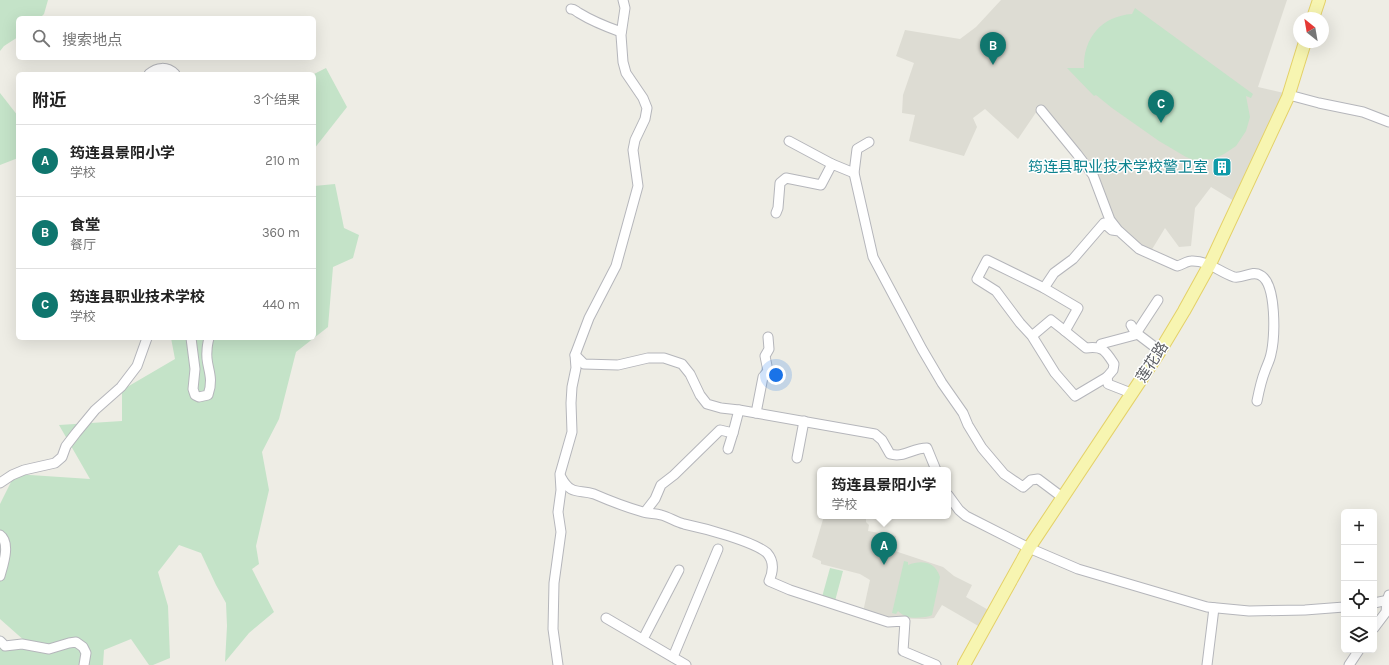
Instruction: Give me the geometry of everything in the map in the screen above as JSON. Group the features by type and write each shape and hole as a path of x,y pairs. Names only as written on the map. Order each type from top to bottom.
{"main road":[{"path":"1315,12 1319,0"},
{"name":"莲花路","path":"964,665 1029,548 1160,351 1210,264 1289,95 1303,48"}],"street":[{"path":"558,665 553,629 554,583 561,532 558,512 561,490 560,474 572,432 571,403 572,387 576,368 575,355 588,318 616,266 638,186 633,150 635,140 645,119 647,108 643,98 626,73 623,62 622,32 624,8 622,0"},
{"path":"570,9 574,9 590,19 622,32"},
{"path":"153,72 158,69 168,69 172,72"},
{"path":"1289,95 1319,104 1363,112 1389,122"},
{"path":"1041,110 1093,175 1110,220 1119,232 1140,250 1177,266 1183,265 1190,261 1210,264 1222,272 1236,277 1257,274 1262,276 1268,282 1274,309 1273,337 1271,354 1264,373 1257,401"},
{"path":"788,141 832,164 854,173"},
{"path":"869,142 857,149 854,173 873,257 922,349 942,384 963,413 968,425 982,448 1004,474 1023,487 1031,480 1038,479 1062,497"},
{"path":"776,213 778,208 780,183 786,178 821,185 832,164"},
{"path":"1044,288 1054,273 1073,259 1104,223 1112,230 1119,232"},
{"path":"1032,336 1051,320 1086,348 1096,347 1104,350 1114,364 1113,370 1106,377 1075,396 1055,373 1032,336 1016,318 996,291 977,279 987,260 1044,288 1078,308 1065,331"},
{"path":"1101,344 1137,333 1158,300"},
{"path":"1131,324 1137,333 1160,351"},
{"path":"756,413 763,376 768,371 765,356 770,349 768,337"},
{"path":"0,483 12,475 24,470 56,463 62,457 66,446 95,410 121,387 137,366 146,340"},
{"path":"191,340 195,369 193,389 195,395 199,397 208,395 211,389 211,376 206,352 209,340"},
{"path":"575,355 584,364 618,365 648,358 664,358 682,364 690,374 700,395 707,404 721,408 874,434 882,440 890,454 897,456 918,448 926,448 935,467"},
{"path":"1106,377 1108,384 1131,393"},
{"path":"728,449 739,410"},
{"path":"796,458 804,421"},
{"path":"645,512 655,499 662,485 720,430 733,433"},
{"path":"560,474 566,486 578,492 592,494 645,512 661,515 752,545 767,554 773,563 773,572 769,581 790,590 888,622 905,621 903,651 936,665"},
{"path":"951,499 959,510 966,516 1029,548 1078,569 1166,596 1214,608 1249,612 1341,607"},
{"path":"0,535 3,537 5,544 5,558 0,576"},
{"path":"673,657 718,549"},
{"path":"643,639 679,570"},
{"path":"1377,602 1388,599 1386,612 1377,624"},
{"path":"1207,665 1214,608"},
{"path":"606,618 686,665"},
{"path":"0,641 5,646 22,644 49,649 76,642 83,647 86,653 84,665"},
{"path":"1349,665 1358,653"}],"shaded area":[{"path":"1001,0 1287,0 1258,87 1284,93 1234,201 1211,187 1195,208 1191,246 1179,247 1165,228 1151,251 1139,246 1111,217 1099,175 1039,108 1018,139 985,109 973,118 977,127 964,156 909,141 915,115 902,113 903,95 914,63 896,56 905,30 960,39 976,27"},
{"path":"823,519 866,519 866,522 869,525 868,531 896,536 893,548 896,549 895,551 943,567 954,576 972,585 966,597 990,611 980,627 942,605 934,618 925,619 883,618 863,612 870,580 860,574 821,564 821,561 812,557"}],"green space":[{"path":"0,0 48,0 42,16 16,16 16,38 4,46 0,51"},
{"path":"1135,8 1253,94 1251,98 1246,96 1250,117 1246,131 1236,146 1214,159 1194,160 1186,157 1159,141 1096,95 1094,96 1067,68 1084,68 1087,47 1096,30 1112,19 1132,14"},
{"path":"326,68 347,107 316,146 316,73"},
{"path":"0,93 16,113 16,159 0,165"},
{"path":"335,184 344,228 359,235 353,258 333,267 328,327 316,336 316,186"},
{"path":"171,340 311,340 296,352 279,419 262,452 269,490 256,546 259,564 252,569 274,612 249,633 225,662 227,626 226,603 201,553 179,545 158,572 168,606 170,658 153,665 149,665 131,639 104,650 103,665 0,665 0,643 26,642 0,619 0,504 15,474 90,479 59,425 122,421 122,390 175,359"},
{"path":"904,561 908,562 908,565 913,563 927,563 938,572 940,577 932,615 930,616 913,618 905,616 898,611 896,614 892,613"},
{"path":"830,568 843,571 835,601 822,597"}],"place":[{"name":"食堂","path":"993,65"},
{"name":"筠连县职业技术学校","path":"1161,123"},
{"name":"筠连县职业技术学校警卫室","path":"1222,167"},
{"name":"筠连县景阳小学","path":"884,565"}]}
